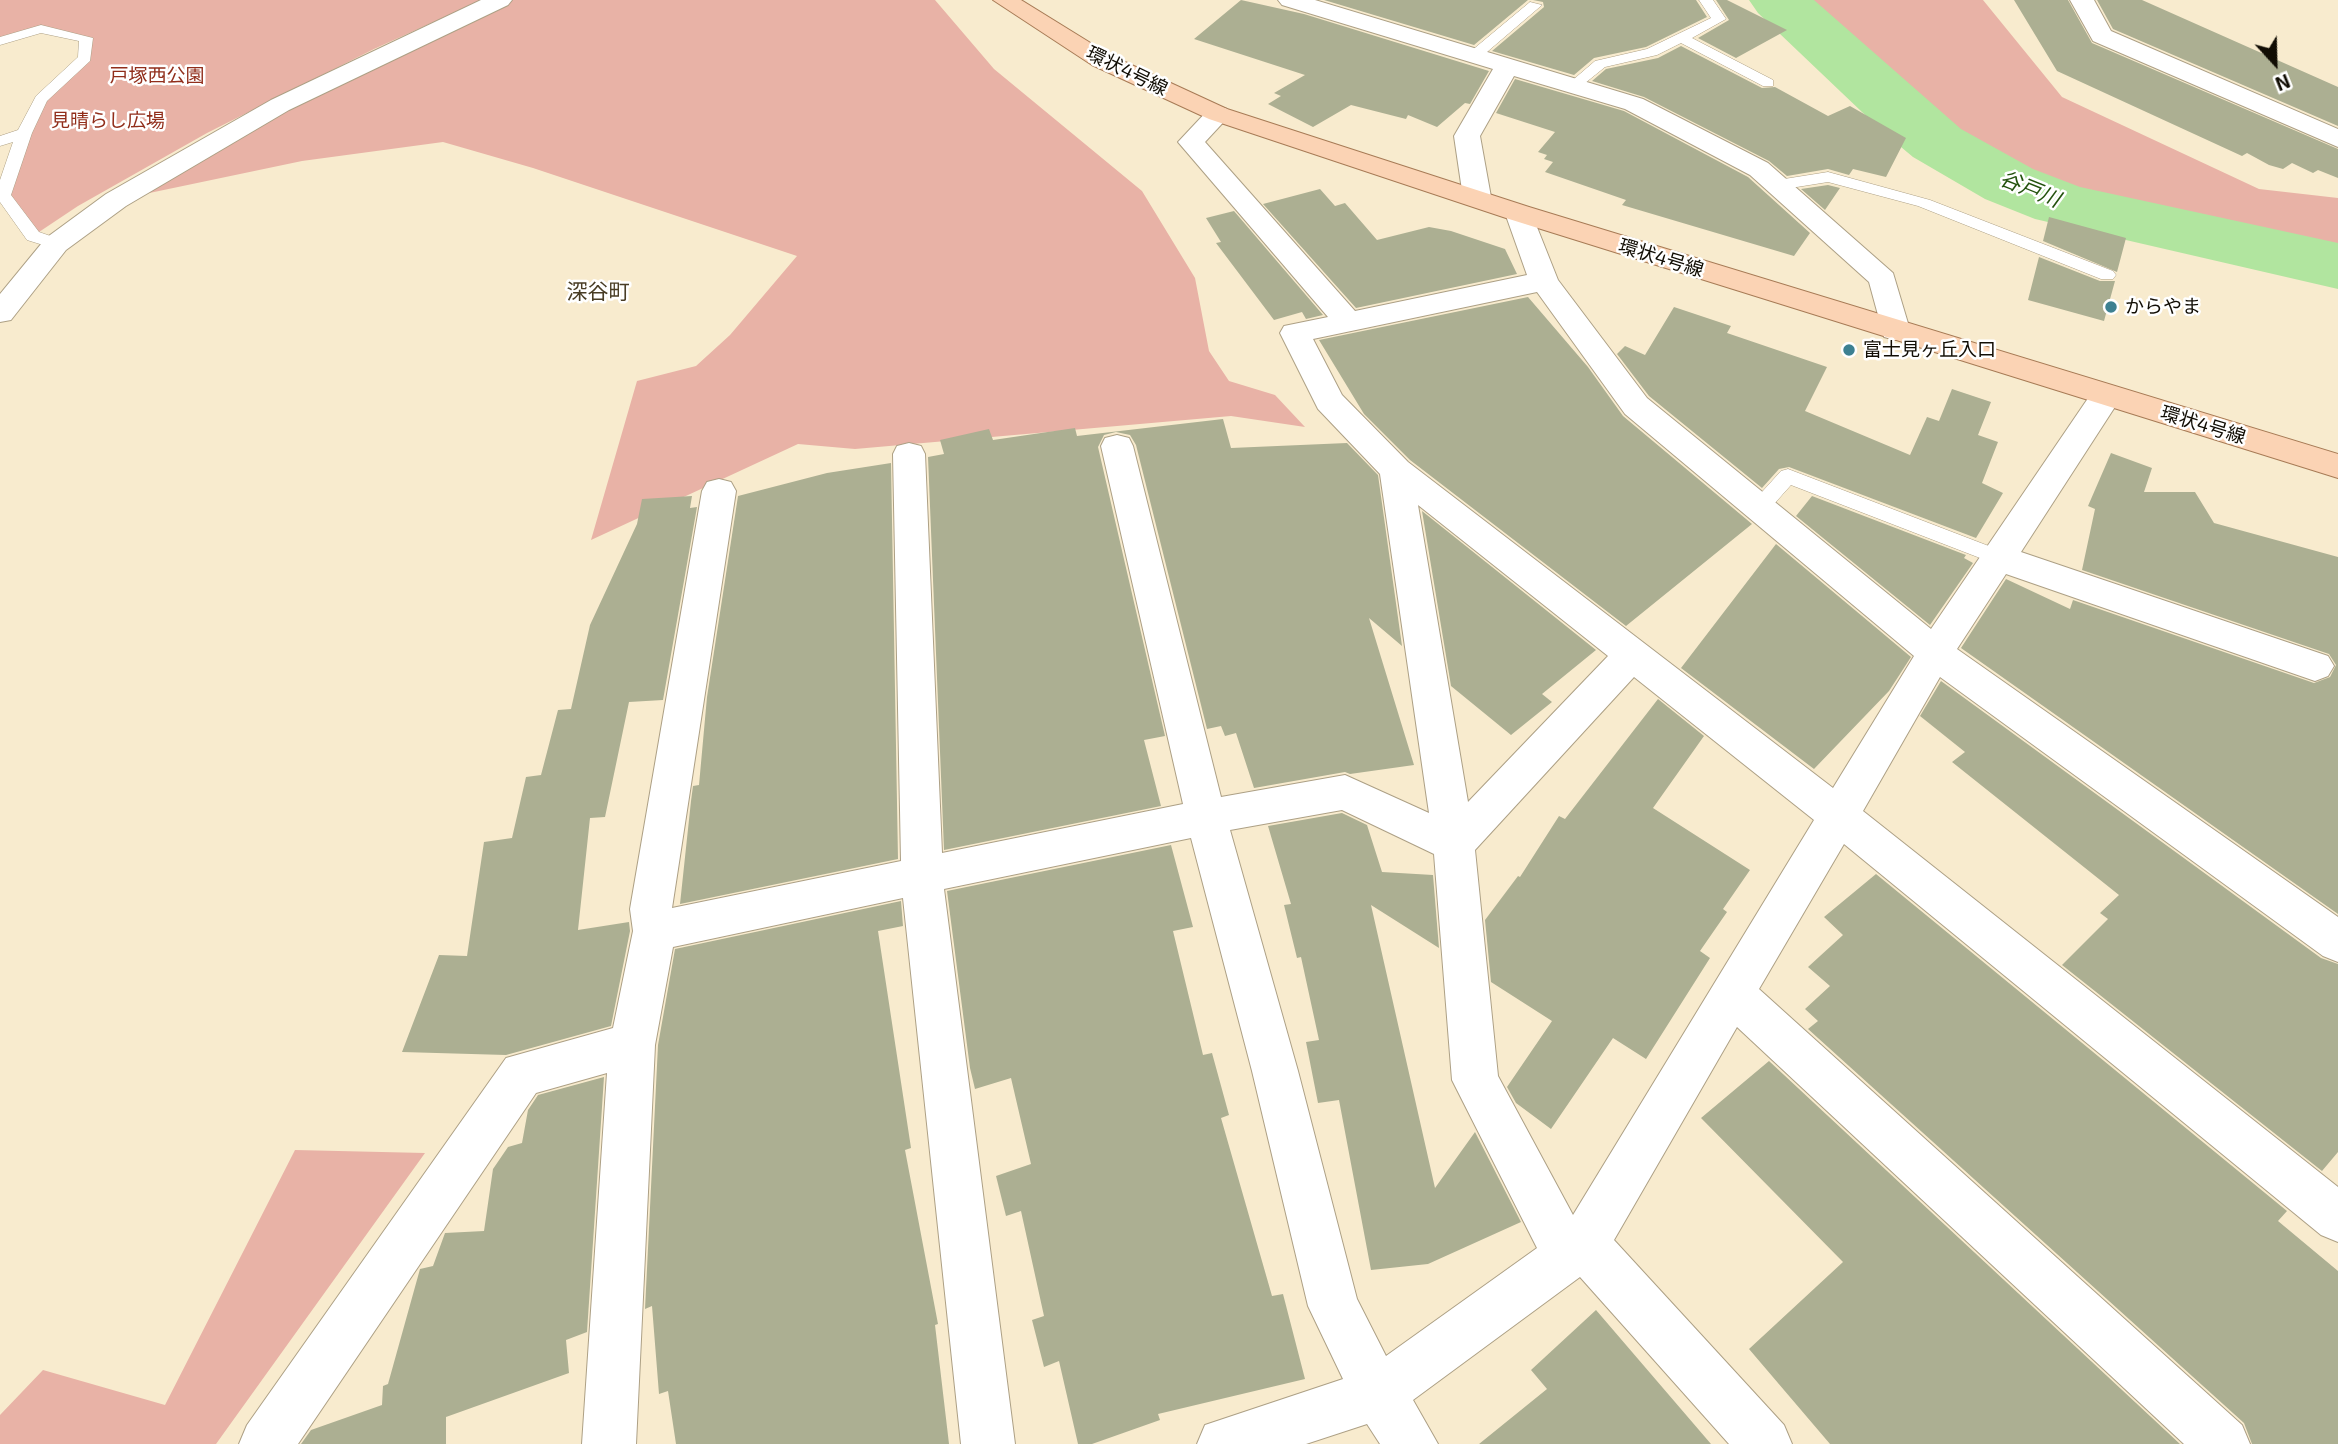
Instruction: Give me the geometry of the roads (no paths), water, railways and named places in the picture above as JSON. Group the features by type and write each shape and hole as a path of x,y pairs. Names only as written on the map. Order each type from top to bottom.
{"main road":[{"name":"環状4号線","path":"1005,0 1101,60 1218,114 1477,197 1519,214 2338,466"}],"street":[{"path":"0,313 56,244 116,200 280,105 500,0"},
{"path":"1290,0 1634,104 1759,169 1883,279 1895,330"},
{"path":"2082,0 2101,36 2338,139"},
{"path":"1477,197 1467,136 1508,65"},
{"path":"1218,114 1191,142 1347,320"},
{"path":"1519,214 1544,281 1636,406 1935,653 2338,942"},
{"path":"1544,281 1295,333 1329,401 1396,470 1631,656 1837,814 2338,1218"},
{"path":"1224,1444 1377,1394 1576,1250 1733,994 1837,814 1935,653 2106,396"},
{"path":"1117,446 1206,817 1275,1071 1333,1306 1377,1394 1412,1444"},
{"path":"909,454 922,877 988,1444"},
{"path":"1396,470 1454,844 1475,1080 1576,1250 1765,1444"},
{"path":"609,1444 632,1045 654,931 651,909 719,491"},
{"path":"2000,558 2315,666"},
{"path":"1454,844 1631,656"},
{"path":"654,931 1206,817 1345,792 1454,844"},
{"path":"1733,994 2223,1444"},
{"path":"266,1444 523,1074 632,1045"}],"lane":[{"path":"1574,85 1600,64 1652,52 1719,19 1706,0"},
{"path":"1475,55 1535,5"},
{"path":"0,41 41,29 86,38 85,58 41,99 24,133 4,195 33,236 56,244"},
{"path":"1684,38 1768,83"},
{"path":"0,141 24,133"},
{"path":"1778,185 1828,177 1924,203 2108,275"},
{"path":"1759,508 1788,476 2000,558"}],"waterway":[{"name":"谷戸川","path":"1779,0 1906,118 1937,143 2009,184 2060,204 2338,266"}],"place":[{"name":"からやま","path":"2111,307"},
{"name":"富士見ヶ丘入口","path":"1849,350"}],"district":[{"name":"深谷町","path":"598,292"}],"park label":[{"name":"戸塚西公園","path":"157,76"},
{"name":"見晴らし広場","path":"108,121"}]}
